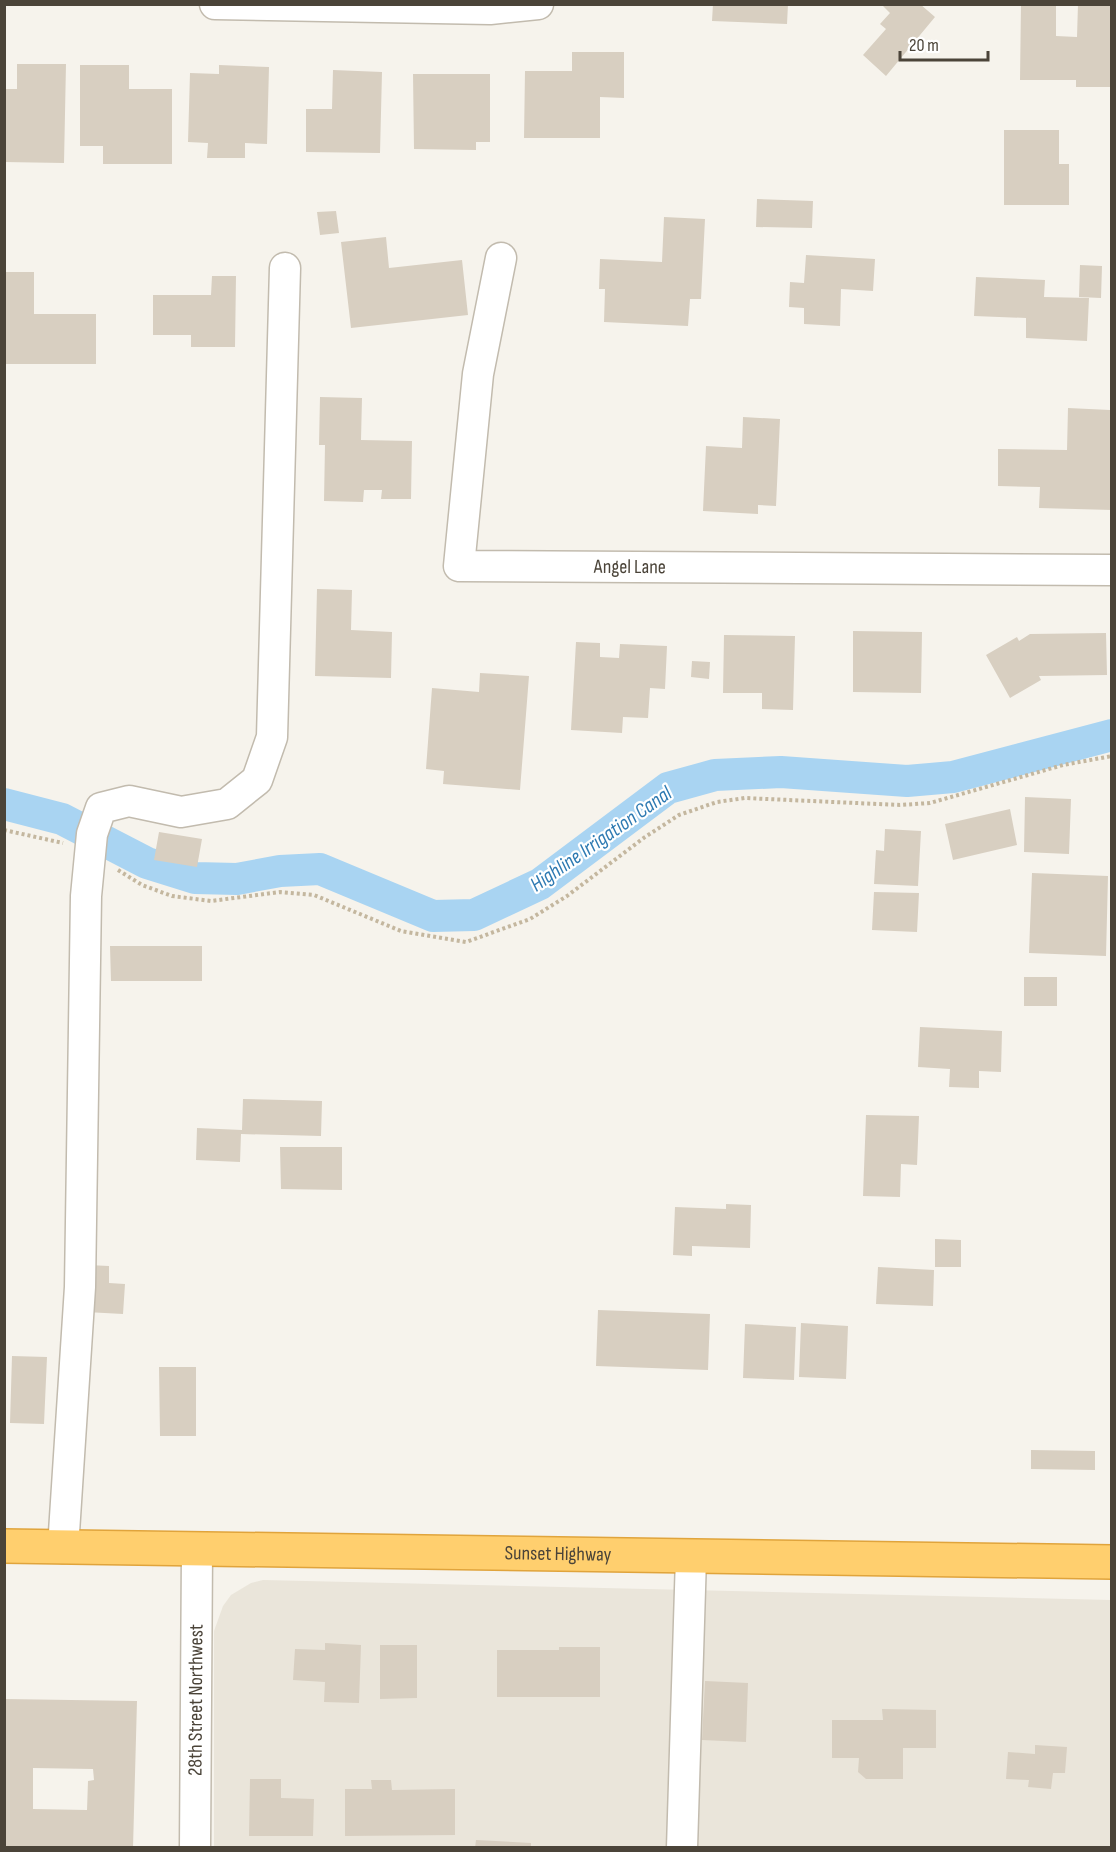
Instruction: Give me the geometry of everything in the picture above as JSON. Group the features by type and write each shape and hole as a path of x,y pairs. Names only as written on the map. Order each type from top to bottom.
{"highway":[{"name":"Sunset Highway","path":"4,1546 1112,1562"}],"street":[{"path":"215,4 490,9 537,4"},
{"name":"Angel Lane","path":"501,258 478,374 459,566 1112,570"},
{"path":"63,1548 80,1287 86,896 93,834 101,808 129,801 181,812 227,804 257,780 272,737 285,268"},
{"name":"28th Street Northwest","path":"195,1848 197,1550"},
{"path":"682,1848 691,1557"}],"path":[{"path":"4,830 57,840 90,854 142,885 172,896 211,901 280,892 314,895 401,931 466,942 530,919 567,896 645,837 679,815 717,802 745,798 900,805 930,803 1063,765 1112,756"}],"shaded area":[{"path":"263,1580 1111,1600 1111,1847 214,1848 214,1631 223,1606 231,1595 251,1583"}],"building":[{"path":"713,4 788,4 787,24 712,21"},
{"path":"885,4 920,4 935,17 886,76 863,55 886,29 880,24 890,13 883,6"},
{"path":"1021,4 1056,4 1056,36 1077,37 1078,4 1112,4 1112,87 1076,87 1076,80 1020,80"},
{"path":"572,52 624,52 624,98 600,97 600,138 524,138 525,71 572,71"},
{"path":"17,64 66,64 64,163 4,162 4,89 17,89"},
{"path":"80,65 129,65 129,89 172,89 172,164 103,164 103,146 80,146"},
{"path":"219,65 269,67 267,144 245,143 245,158 207,158 208,143 188,142 190,73 219,74"},
{"path":"333,70 382,72 380,153 306,152 306,109 332,109"},
{"path":"413,74 490,74 490,142 476,142 476,150 414,149"},
{"path":"1004,130 1059,130 1059,164 1069,164 1069,205 1004,205"},
{"path":"757,199 813,201 812,228 756,227"},
{"path":"336,211 339,233 320,235 317,212"},
{"path":"664,217 705,219 701,299 690,299 688,326 604,322 605,289 599,289 600,259 662,262"},
{"path":"386,237 389,268 462,260 468,315 351,328 341,242"},
{"path":"806,255 875,259 873,291 841,289 840,326 804,324 804,308 789,307 790,282 804,283"},
{"path":"1080,265 1102,266 1101,298 1079,297"},
{"path":"4,272 34,272 34,314 96,314 96,364 4,364"},
{"path":"212,276 236,276 235,347 191,347 191,335 153,335 153,295 211,295"},
{"path":"976,277 1045,280 1044,297 1089,298 1087,341 1026,338 1026,318 974,316"},
{"path":"320,397 362,398 361,440 412,441 411,499 381,499 382,490 364,490 363,502 324,501 325,445 319,445"},
{"path":"1068,408 1110,410 1112,510 1039,508 1040,487 998,486 998,449 1067,450"},
{"path":"743,417 780,419 776,506 758,505 758,514 703,511 706,446 742,448"},
{"path":"317,589 352,590 351,630 392,632 391,678 315,676"},
{"path":"853,631 922,632 921,693 853,692"},
{"path":"1106,633 1107,675 1039,676 1041,680 1010,698 986,655 1017,637 1019,641 1030,634"},
{"path":"724,635 795,636 793,710 762,709 762,693 723,693"},
{"path":"576,642 600,643 600,657 619,658 620,644 667,646 665,689 650,688 648,718 623,717 622,733 571,730"},
{"path":"692,661 710,662 709,679 691,677"},
{"path":"480,673 529,676 520,790 443,784 444,771 426,769 432,688 479,692"},
{"path":"1025,797 1071,799 1069,854 1024,852"},
{"path":"1010,809 1017,845 953,860 945,824"},
{"path":"885,829 921,831 918,886 874,884 876,850 884,851"},
{"path":"159,832 202,839 197,867 154,860"},
{"path":"1032,873 1108,876 1106,956 1029,953"},
{"path":"874,892 919,893 917,932 872,930"},
{"path":"110,946 202,946 202,981 111,981"},
{"path":"1024,977 1057,977 1057,1006 1024,1006"},
{"path":"920,1027 1002,1031 1001,1072 979,1071 979,1088 949,1087 950,1069 918,1067"},
{"path":"243,1099 322,1101 321,1136 241,1134 240,1162 196,1160 197,1128 242,1130"},
{"path":"866,1115 919,1116 917,1165 901,1164 900,1197 863,1196"},
{"path":"280,1147 342,1147 342,1190 281,1189"},
{"path":"726,1204 751,1205 750,1248 692,1246 692,1256 673,1255 675,1207 726,1209"},
{"path":"935,1239 961,1240 961,1267 935,1267"},
{"path":"88,1265 109,1266 109,1283 125,1284 123,1314 86,1312"},
{"path":"878,1267 934,1270 933,1306 876,1304"},
{"path":"598,1310 710,1314 708,1370 596,1366"},
{"path":"801,1323 848,1326 846,1379 799,1377"},
{"path":"745,1324 796,1327 794,1380 743,1378"},
{"path":"12,1356 47,1357 44,1424 10,1423"},
{"path":"159,1367 196,1367 196,1436 160,1436"},
{"path":"1031,1450 1095,1451 1095,1470 1031,1469"},
{"path":"325,1643 361,1645 359,1703 324,1702 325,1682 293,1680 295,1649 325,1650"},
{"path":"380,1645 417,1645 417,1698 380,1699"},
{"path":"559,1647 600,1647 600,1697 497,1697 497,1650 559,1650"},
{"path":"705,1681 748,1683 746,1742 702,1740"},
{"path":"5,1699 137,1701 133,1848 5,1848","holes":["33,1768 93,1769 94,1780 88,1781 87,1810 33,1809"]},
{"path":"882,1709 936,1710 936,1748 903,1748 903,1779 866,1779 858,1772 859,1758 832,1758 832,1720 883,1720"},
{"path":"1035,1745 1067,1747 1065,1773 1053,1773 1051,1789 1028,1787 1029,1780 1006,1779 1008,1752 1035,1754"},
{"path":"250,1779 281,1779 281,1798 314,1799 313,1836 249,1836"},
{"path":"371,1780 391,1780 392,1790 455,1789 455,1835 345,1836 345,1789 372,1789"},
{"path":"476,1840 531,1843 531,1848 475,1848"}],"waterway":[{"name":"Highline Irrigation Canal","path":"4,804 62,819 147,863 195,878 237,879 280,871 320,869 433,916 474,915 540,884 668,788 715,775 781,772 907,781 953,777 1112,735"}]}
